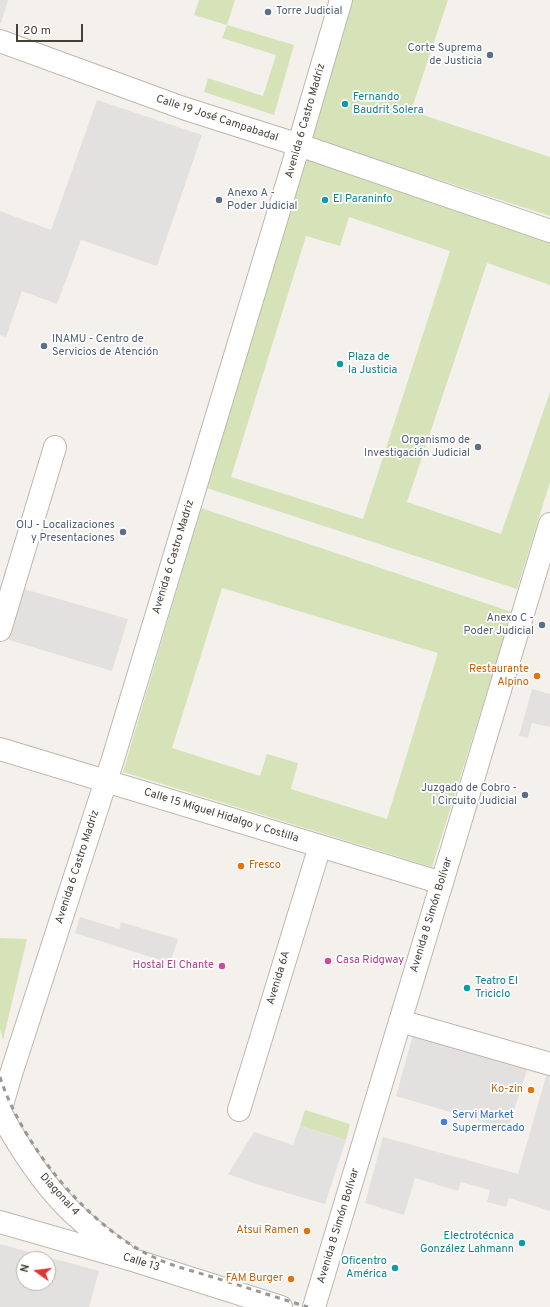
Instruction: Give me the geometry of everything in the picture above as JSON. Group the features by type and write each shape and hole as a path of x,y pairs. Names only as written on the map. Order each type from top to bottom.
{"street":[{"name":"Avenida 6 Castro Madriz","path":"0,1112 106,782 299,146 341,0"},
{"name":"Calle 19 José Campabadal","path":"0,41 183,108 550,231"},
{"path":"0,630 56,447"},
{"name":"Avenida 8 Simón Bolívar","path":"314,1307 442,883 545,557 550,524"},
{"name":"Calle 15 Miguel Hidalgo y Costilla","path":"0,749 442,883"},
{"name":"Avenida 6A","path":"239,1110 320,846"},
{"path":"400,1021 550,1064"},
{"name":"Diagonal 4","path":"0,1112 14,1138 43,1179 74,1214 105,1240 136,1261"},
{"name":"Calle 13","path":"0,1222 136,1261 281,1307"}],"green space":[{"path":"199,0 235,0 227,25 194,15"},
{"path":"350,0 448,0 411,111 550,157 550,216 311,138"},
{"path":"227,25 294,45 274,115 204,92 208,78 263,96 276,55 222,38"},
{"path":"306,159 550,242 550,285 487,263 407,502 501,534 550,392 550,482 517,589 207,488","holes":["349,217 450,251 363,519 231,477 306,236 340,246"]},
{"path":"201,508 512,612 432,867 123,772","holes":["222,588 438,653 387,819 291,789 298,763 267,754 260,776 172,748"]},
{"path":"0,938 27,939 3,1040 0,1028"},
{"path":"305,1110 350,1124 346,1140 300,1126"}],"shaded area":[{"path":"0,0 8,0 1,23 0,23"},
{"path":"97,100 202,135 157,266 81,240 57,304 22,291 6,337 0,335 0,211 51,230"},
{"path":"24,589 128,619 112,671 9,640"},
{"path":"532,689 550,694 550,727 532,723 528,738 519,736"},
{"path":"80,917 119,929 121,922 178,939 170,963 75,933"},
{"path":"414,1031 529,1064 508,1129 396,1096"},
{"path":"547,1073 550,1074 550,1211 509,1198 506,1207 487,1202 490,1190 461,1182 458,1191 415,1178 404,1215 365,1203 383,1137 518,1174"},
{"path":"300,1126 346,1140 325,1204 256,1184 228,1174 254,1132 293,1145"},
{"path":"0,1244 26,1251 16,1251 16,1291 56,1291 56,1259 99,1271 89,1307 0,1307"}],"railway":[{"path":"0,1077 10,1104 42,1158 85,1208 109,1229 135,1247 160,1260 178,1267 308,1307"}],"place":[{"name":"Torre Judicial","path":"268,12"},
{"name":"Corte Suprema de Justicia","path":"490,55"},
{"name":"Fernando Baudrit Solera","path":"345,104"},
{"name":"Anexo A - Poder Judicial","path":"219,200"},
{"name":"El Paraninfo","path":"325,200"},
{"name":"INAMU - Centro de Servicios de Atención","path":"44,346"},
{"name":"Plaza de la Justicia","path":"340,364"},
{"name":"Organismo de Investigación Judicial","path":"478,447"},
{"name":"OIJ - Localizaciones y Presentaciones","path":"123,532"},
{"name":"Anexo C - Poder Judicial","path":"542,625"},
{"name":"Restaurante Alpino","path":"537,676"},
{"name":"Juzgado de Cobro - I Circuito Judicial","path":"525,795"},
{"name":"Fresco","path":"241,866"},
{"name":"Casa Ridgway","path":"328,961"},
{"name":"Hostal El Chante","path":"222,966"},
{"name":"Teatro El Triciclo","path":"467,988"},
{"name":"Ko-zin","path":"531,1090"},
{"name":"Servi Market Supermercado","path":"444,1122"},
{"name":"Atsui Ramen","path":"307,1231"},
{"name":"Electrotécnica González Lahmann","path":"522,1243"},
{"name":"Oficentro América","path":"395,1268"},
{"name":"FAM Burger","path":"291,1279"}]}
